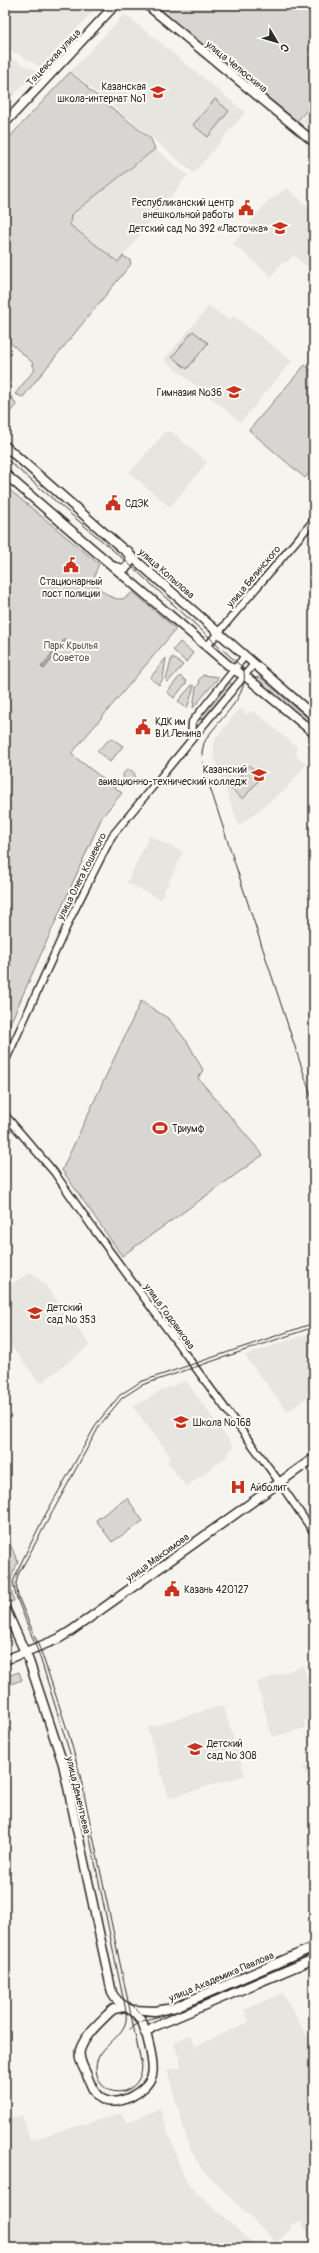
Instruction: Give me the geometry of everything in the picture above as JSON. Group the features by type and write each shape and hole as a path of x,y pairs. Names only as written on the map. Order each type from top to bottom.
{"main road":[{"name":"Тэцевская улица","path":"5,123 115,5"},
{"name":"улица Челюскина","path":"147,5 314,142"},
{"name":"улица Копылова","path":"5,446 128,551 314,716"},
{"path":"5,474 234,670 244,676 314,733"},
{"path":"114,567 121,569 127,567 131,557 128,551"},
{"name":"улица Максимова","path":"5,1660 58,1639 71,1631 314,1458"},
{"name":"улица Дементьева","path":"5,1608 31,1668 62,1764 112,1993 110,2012"},
{"name":"улица Академика Павлова","path":"129,2009 151,2011 173,2008 314,1947"},
{"name":"улица Академика Павлова","path":"145,2032 153,2026 314,1958"},
{"path":"112,1993 118,2002 129,2009 140,2018 145,2032 152,2066 149,2082 136,2093 120,2101 112,2102 102,2099 92,2087 81,2062 80,2052 85,2040 110,2012 114,2009 129,2009"}],"street":[{"name":"улица Белинского","path":"207,646 314,520"},
{"path":"191,738 192,722 245,656"},
{"name":"улица Олега Кошевого","path":"5,1062 104,849 132,810 254,664"},
{"name":"улица Годовикова","path":"5,1115 70,1193 95,1231 280,1482 314,1533"}],"shaded area":[{"path":"5,5 99,5 41,67 5,47"},
{"name":"Казанская школа-интернат №1","path":"125,14 245,112 194,173 71,71"},
{"path":"5,55 36,71 5,105"},
{"path":"314,107 314,132 300,121"},
{"path":"155,149 188,175 118,262 70,224 71,215"},
{"name":"Детский сад № 392 «Ласточка»","path":"287,188 314,212 314,272 293,255 286,263 283,262 271,276 233,244 268,201"},
{"name":"Гимназия №36","path":"209,306 229,320 234,316 292,361 241,422 164,360"},
{"path":"166,431 172,432 207,462 170,507 129,473"},
{"path":"65,639 67,640 44,669 41,667"},
{"name":"Казанский авиационно-технический колледж","path":"240,708 246,714 254,711 298,748 296,750 297,757 306,764 288,787 239,826 214,757 214,744 217,737"},
{"path":"149,836 183,852 161,899 127,883"},
{"name":"Детский сад № 353","path":"31,1272 46,1286 90,1345 40,1384 5,1338 5,1288"},
{"path":"314,1332 314,1392 287,1412 245,1355"},
{"name":"Школа №168","path":"186,1381 233,1446 225,1458 186,1487 167,1461 171,1457 133,1407 162,1390"},
{"path":"303,1666 314,1705 310,1718 304,1721 305,1728 272,1737 257,1682"},
{"name":"Детский сад № 308","path":"223,1705 245,1775 169,1798 147,1728"},
{"path":"314,1763 314,1792 303,1767"},
{"path":"283,1993 314,2048 314,2246 301,2221 290,2225 291,2230 276,2242 203,2171 189,2147 167,2070 181,2067 174,2042 190,2035 196,2046 249,2022 244,2010"},
{"path":"160,2108 179,2164 189,2186 258,2248 5,2248 5,2119 22,2115 30,2140 122,2113 126,2123"}],"green space":[{"path":"165,5 314,5 314,103 297,121 160,10"},
{"path":"70,72 88,87 87,88 151,139 155,149 71,215 70,225 118,262 123,256 130,260 131,264 23,397 15,394 35,369 32,364 34,364 5,338 5,142"},
{"path":"215,99 229,111 208,137 193,125"},
{"path":"193,331 208,343 187,369 172,357"},
{"path":"305,365 314,373 314,468 305,478 249,430"},
{"path":"12,397 16,405 5,418 5,406"},
{"name":"Парк Крылья Советов","path":"5,486 99,564 95,573 95,579 96,583 103,591 116,599 126,598 133,592 176,629 71,754 122,793 102,817 5,1035"},
{"path":"180,642 193,653 186,662 173,650"},
{"path":"172,657 183,665 168,682 166,680"},
{"path":"166,658 163,679 159,685 150,678"},
{"path":"203,675 219,677 193,708 196,687 200,683 198,681"},
{"path":"180,676 187,682 174,698 167,692"},
{"path":"257,677 260,677 314,723 314,728 257,679"},
{"path":"229,682 232,684 203,719 200,720 202,714"},
{"path":"192,685 194,686 187,709 178,701"},
{"path":"111,738 123,746 110,762 97,751"},
{"path":"249,765 262,776 243,799 230,788"},
{"path":"129,770 133,772 135,776 133,780 129,782 125,780 123,776 125,772"},
{"name":"Триумф","path":"141,1001 169,1019 188,1043 203,1070 198,1078 263,1155 122,1256 62,1170"},
{"path":"127,1498 143,1521 112,1542 96,1520"},
{"path":"5,1533 18,1562 11,1581 14,1601 10,1602 5,1591"},
{"path":"19,1672 22,1680 5,1686 5,1677"}],"tram line":[{"path":"5,458 129,564 243,668 244,678 238,698 209,734 204,743 202,752 203,766 314,1105"},
{"path":"314,1323 140,1382 120,1395 97,1423 43,1519 13,1582 16,1596 39,1654 77,1776 125,2007 126,2021 123,2028 102,2052 96,2066 97,2075 101,2083 106,2089 113,2091 121,2092 135,2084 140,2077 142,2067 80,1775 69,1735 42,1654 18,1596 16,1583 18,1575 100,1425 122,1398 142,1385 314,1327"},
{"path":"130,2029 142,2021 189,2008 314,1952"},
{"path":"130,2002 140,2014 154,2016"}],"place":[{"name":"Казанская школа-интернат №1","path":"158,92"},
{"name":"Республиканский центр внешкольной работы","path":"246,208"},
{"name":"Детский сад № 392 «Ласточка»","path":"280,228"},
{"name":"Гимназия №36","path":"234,392"},
{"name":"СДЭК","path":"113,503"},
{"name":"Стационарный пост полиции","path":"71,565"},
{"name":"КДК им В.И.Ленина","path":"143,727"},
{"name":"Казанский авиационно-технический колледж","path":"259,775"},
{"name":"Триумф","path":"160,1128"},
{"name":"Детский сад № 353","path":"35,1313"},
{"name":"Школа №168","path":"181,1422"},
{"name":"Айболит","path":"238,1487"},
{"name":"Казань 420127","path":"172,1589"},
{"name":"Детский сад № 308","path":"195,1749"}]}
